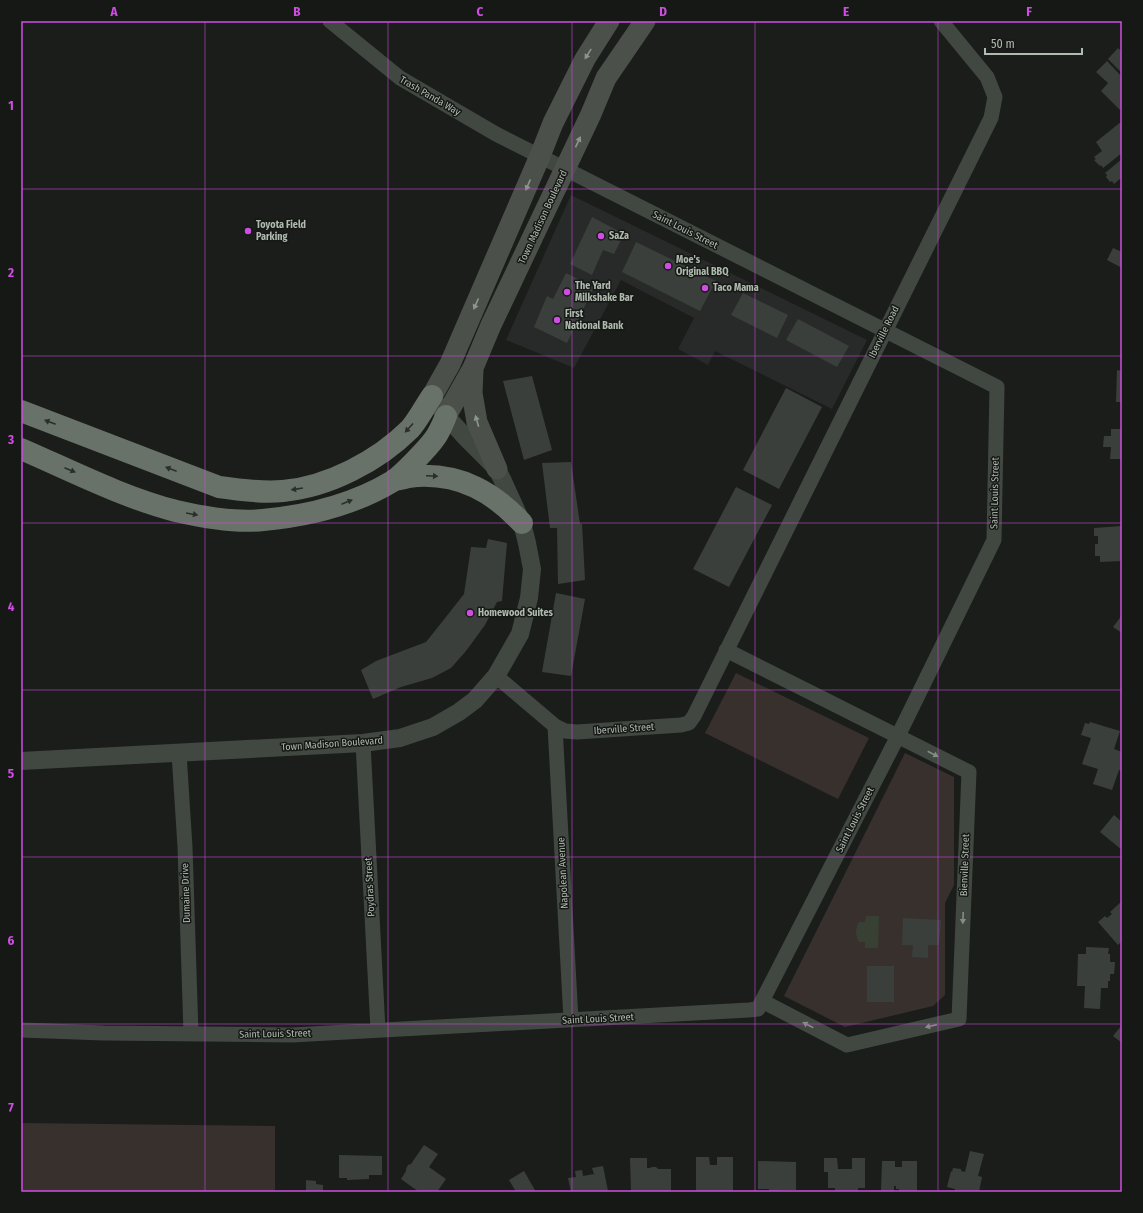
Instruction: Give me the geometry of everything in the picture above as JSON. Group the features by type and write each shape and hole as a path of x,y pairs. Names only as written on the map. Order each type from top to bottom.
{"highway":[{"path":"21,411 219,487 253,492 283,492 306,488 330,480 362,465 388,447 410,428 432,396"},
{"path":"394,480 435,438 446,416"},
{"path":"21,449 131,497 176,511 225,519 262,520 301,514 342,504 394,480 417,476 437,476 464,481 493,497 510,510 522,523"}],"main road":[{"path":"432,396 450,364 554,122 585,59 609,21"},
{"name":"Town Madison Boulevard","path":"446,416 473,368 491,325 565,169 606,78 646,21"},
{"path":"473,368 472,393 476,422 497,469"}],"street":[{"name":"Trash Panda Way","path":"330,21 400,78 496,134 565,169"},
{"name":"Iberville Road","path":"726,650 991,118 995,97 987,78 941,21"},
{"name":"Saint Louis Street","path":"21,1030 104,1033 292,1035 758,1009 898,736 994,540 997,386 565,169"},
{"name":"Town Madison Boulevard","path":"21,761 363,743 400,738 433,727 459,712 475,700 496,676 520,634 529,598 532,569 522,523 497,469 446,416 432,396"},
{"name":"Iberville Street","path":"496,676 555,726 565,731 577,732 681,725 689,723 694,716 726,650"},
{"name":"Bienville Street","path":"726,650 969,772 959,1019 847,1045 762,1001"},
{"name":"Napolean Avenue","path":"555,726 571,1020"},
{"name":"Poydras Street","path":"363,743 378,1030"},
{"name":"Dumaine Drive","path":"179,753 185,847 191,1034"}],"shaded area":[{"path":"571,195 867,340 832,409 715,351 708,365 678,349 694,318 621,280 574,368 506,340"},
{"path":"736,673 869,738 838,799 705,733"},
{"path":"905,753 954,777 954,885 945,903 945,995 933,1006 845,1027 784,996"},
{"path":"866,916 879,916 878,948 865,948 865,942 859,942 856,934 859,922 865,922"},
{"path":"21,1123 275,1126 275,1192 21,1192"}],"building":[{"path":"1118,48 1122,52 1122,73 1108,59"},
{"path":"1107,61 1122,77 1122,107 1120,110 1101,91 1108,83 1096,72"},
{"path":"1122,121 1122,153 1103,168 1094,160 1096,159 1094,157 1102,151 1096,142"},
{"path":"1122,159 1122,179 1121,178 1114,184 1112,181 1110,182 1105,173"},
{"path":"592,217 624,234 614,254 603,250 592,275 570,264"},
{"path":"636,242 716,281 700,311 622,272"},
{"path":"1113,248 1122,252 1122,268 1107,260"},
{"path":"566,273 594,287 567,343 534,327 547,296 553,299"},
{"path":"743,293 788,315 777,338 731,315"},
{"path":"798,319 849,346 837,367 786,340"},
{"path":"1117,370 1122,371 1122,402 1116,402"},
{"path":"532,376 552,450 524,460 503,381"},
{"path":"786,388 822,407 779,489 743,470"},
{"path":"1111,429 1122,429 1122,460 1110,459 1111,447 1103,447 1104,436 1111,436"},
{"path":"571,462 580,524 582,524 585,580 558,584 557,528 550,528 542,463"},
{"path":"736,487 772,505 729,587 693,569"},
{"path":"1122,526 1122,561 1100,562 1100,556 1095,556 1095,544 1098,544 1098,536 1094,536 1094,528"},
{"name":"Homewood Suites","path":"488,539 507,543 502,601 497,602 485,625 466,651 451,668 432,678 401,687 373,699 361,670 376,661 426,642 464,594 471,547 486,548"},
{"path":"556,593 585,599 571,676 542,672"},
{"path":"1122,615 1122,633 1113,627"},
{"path":"1090,722 1120,731 1114,749 1122,752 1122,771 1119,770 1112,790 1093,784 1098,769 1082,764 1091,738 1081,735 1085,723 1089,724"},
{"path":"1114,815 1122,822 1122,850 1100,832"},
{"path":"1122,901 1122,941 1118,945 1098,922 1105,916 1107,918 1112,914 1110,912"},
{"path":"903,918 941,920 939,945 928,945 928,958 912,957 913,945 902,945"},
{"path":"1086,947 1109,948 1108,954 1110,954 1110,962 1115,962 1114,974 1110,974 1108,988 1101,988 1100,1009 1084,1008 1085,986 1077,986 1078,954 1086,954"},
{"path":"867,966 894,966 894,1002 867,1002"},
{"path":"1122,1025 1122,1043 1113,1036"},
{"path":"424,1145 438,1154 429,1167 446,1179 437,1192 419,1192 401,1179 408,1165 411,1164"},
{"path":"970,1151 984,1154 978,1176 982,1177 979,1192 955,1192 955,1189 947,1187 951,1171 952,1172 953,1168 961,1169 961,1171 965,1172"},
{"path":"339,1155 382,1156 382,1175 369,1175 369,1179 347,1180 347,1178 339,1178"},
{"path":"696,1157 709,1157 710,1165 717,1165 717,1157 733,1157 733,1192 696,1192"},
{"path":"630,1158 647,1158 647,1168 656,1167 658,1169 671,1169 671,1192 631,1191"},
{"path":"824,1158 837,1158 838,1169 852,1169 852,1158 865,1158 865,1188 858,1188 858,1192 835,1192 835,1188 828,1188 828,1172 824,1172"},
{"path":"758,1161 796,1162 796,1190 769,1192 769,1189 758,1189"},
{"path":"882,1161 895,1161 895,1167 902,1167 902,1161 917,1161 917,1192 899,1192 899,1189 896,1189 896,1186 894,1186 894,1191 881,1191"},
{"path":"603,1166 608,1191 571,1192 568,1178 576,1177 575,1171 582,1170 583,1176 594,1174 592,1168"},
{"path":"524,1171 536,1192 512,1192 515,1190 509,1180"},
{"path":"306,1180 316,1181 316,1184 323,1185 323,1192 306,1192"}],"place":[{"name":"Toyota Field Parking","path":"248,231"},
{"name":"SaZa","path":"601,236"},
{"name":"Moe's Original BBQ","path":"668,266"},
{"name":"Taco Mama","path":"705,288"},
{"name":"The Yard Milkshake Bar","path":"567,292"},
{"name":"First National Bank","path":"557,320"},
{"name":"Homewood Suites","path":"470,613"}]}
